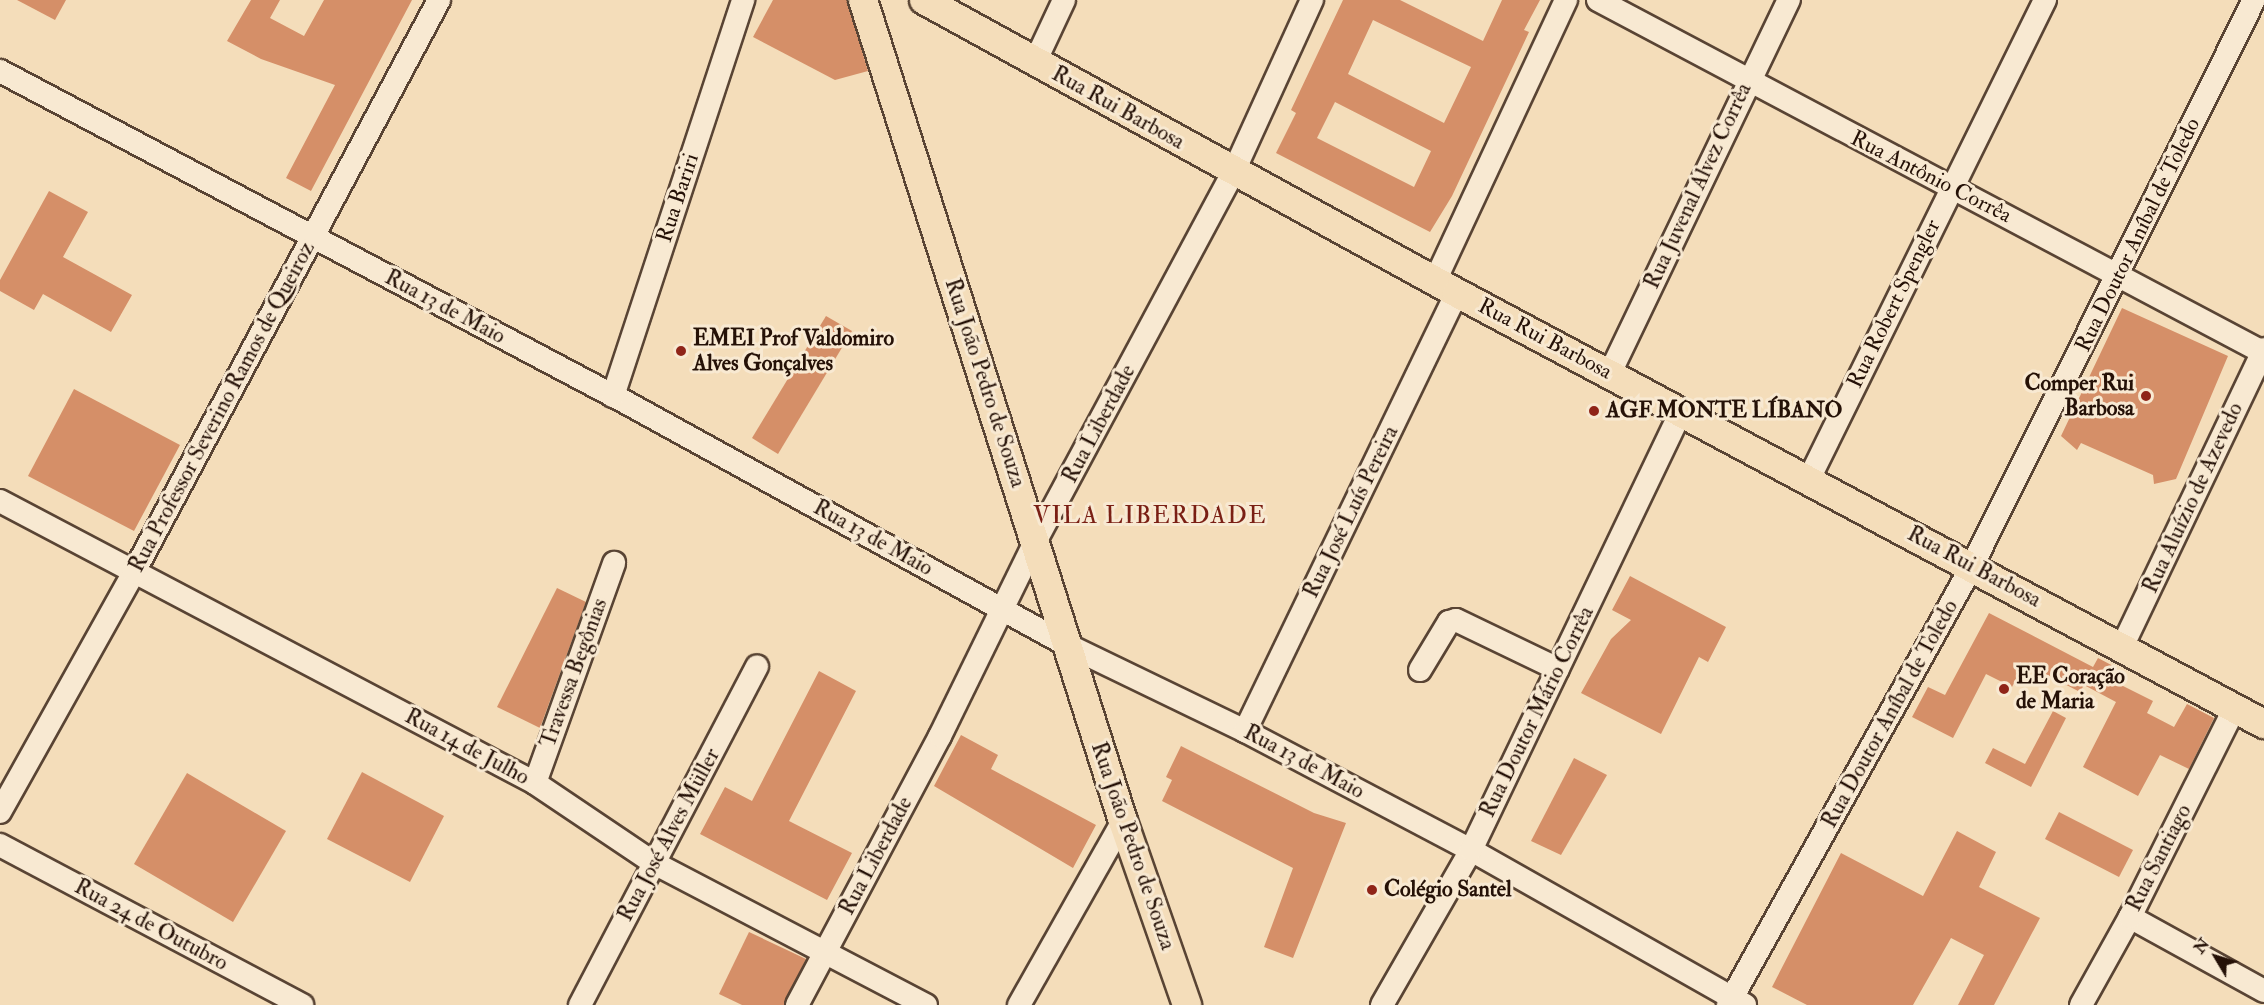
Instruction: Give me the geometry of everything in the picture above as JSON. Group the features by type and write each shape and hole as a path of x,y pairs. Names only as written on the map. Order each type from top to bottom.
{"main road":[{"name":"Rua João Pedro de Souza","path":"863,0 1067,645 1187,1005"},
{"name":"Rua Rui Barbosa","path":"924,0 1446,287 2264,723"}],"street":[{"name":"Rua Professor Severino Ramos de Queiroz","path":"0,812 134,572 439,0"},
{"name":"Rua Bariri","path":"613,396 743,0"},
{"path":"1035,62 1064,0"},
{"name":"Rua Liberdade","path":"797,1005 940,736 1035,542 1234,171 1312,0"},
{"name":"Rua José Luís Pereira","path":"1245,731 1446,287 1566,0"},
{"name":"Rua Antônio Corrêa","path":"1598,0 1747,82 2120,274 2263,351"},
{"name":"Rua Juvenal Alvez Corrêa","path":"1610,373 1747,82 1789,0"},
{"name":"Rua Robert Spengler","path":"1809,479 1950,188 2045,0"},
{"name":"Rua Doutor Aníbal de Toledo","path":"1735,1002 1972,566 2120,274 2254,0"},
{"name":"Rua 13 de Maio","path":"0,71 613,396 1067,645 1245,731 1471,850 1735,1002"},
{"name":"Rua Aluízio de Azevedo","path":"2122,647 2263,351"},
{"name":"Rua Doutor Mário Corrêa","path":"1382,1005 1471,850 1680,413"},
{"name":"Rua 14 de Julho","path":"0,501 535,783 654,863 926,1005"},
{"name":"Travessa Begônias","path":"535,783 614,563"},
{"path":"1420,670 1449,622 1456,620 1558,669"},
{"name":"Rua José Alves Müller","path":"580,1005 757,666"},
{"name":"Rua Santiago","path":"2080,1005 2130,917 2234,709"},
{"path":"1019,1005 1124,821"},
{"name":"Rua 24 de Outubro","path":"0,845 302,1005"},
{"path":"2130,917 2264,991"}],"building":[{"path":"17,0 66,0 55,20"},
{"path":"251,0 280,0 270,18 304,36 324,0 412,0 311,191 286,178 335,85 261,59 227,41"},
{"path":"773,0 847,0 868,71 835,80 753,37"},
{"path":"1343,0 1400,0 1483,41 1502,0 1540,0 1524,30 1529,32 1452,196 1430,232 1276,153 1296,113 1291,110","holes":["1373,20 1471,67 1444,123 1348,74","1335,102 1431,151 1414,187 1317,138"]},
{"path":"49,191 88,212 63,257 132,295 111,332 43,294 34,310 0,291 0,280"},
{"name":"Comper Rui Barbosa","path":"2122,308 2228,356 2176,479 2154,484 2153,475 2081,443 2077,450 2061,436"},
{"path":"826,316 852,331 778,454 752,438"},
{"path":"74,389 180,445 134,531 28,476"},
{"path":"1630,576 1726,627 1708,662 1699,657 1661,734 1581,693 1611,639 1631,620 1612,610"},
{"path":"557,588 586,602 540,728 497,707"},
{"path":"1989,613 2093,667 2098,658 2117,668 2111,680 2153,701 2147,713 2174,727 2187,704 2214,718 2189,769 2160,755 2138,796 2083,767 2116,702 2084,685 2080,692 2024,663 2012,687 1986,674 1953,738 1912,717 1928,687 1945,695"},
{"path":"819,671 856,691 789,821 852,853 827,900 700,834 725,787 752,801"},
{"path":"2053,711 2066,718 2031,787 1985,763 1993,748 2025,764"},
{"path":"961,735 998,755 991,769 1096,825 1073,868 934,786"},
{"path":"1181,746 1314,813 1346,823 1293,958 1264,947 1293,868 1162,801 1172,780 1166,777"},
{"path":"1574,758 1607,775 1561,855 1531,841"},
{"path":"362,772 444,816 410,882 327,839"},
{"path":"187,773 286,831 233,922 134,864"},
{"path":"2059,812 2133,850 2119,877 2045,839"},
{"path":"1957,831 1996,852 1979,887 2040,918 1994,1005 1958,1005 1984,955 1951,938 1913,1005 1807,1005 1772,987 1841,853 1923,896"},
{"path":"749,932 806,959 784,1005 742,1005 719,994"}],"place":[{"name":"EMEI Prof Valdomiro Alves Gonçalves","path":"681,351"},
{"name":"Comper Rui Barbosa","path":"2146,396"},
{"name":"AGF MONTE LÍBANO","path":"1594,411"},
{"name":"EE Coração de Maria","path":"2004,689"},
{"name":"Colégio Santel","path":"1372,890"}],"district":[{"name":"VILA LIBERDADE","path":"1150,516"}]}
